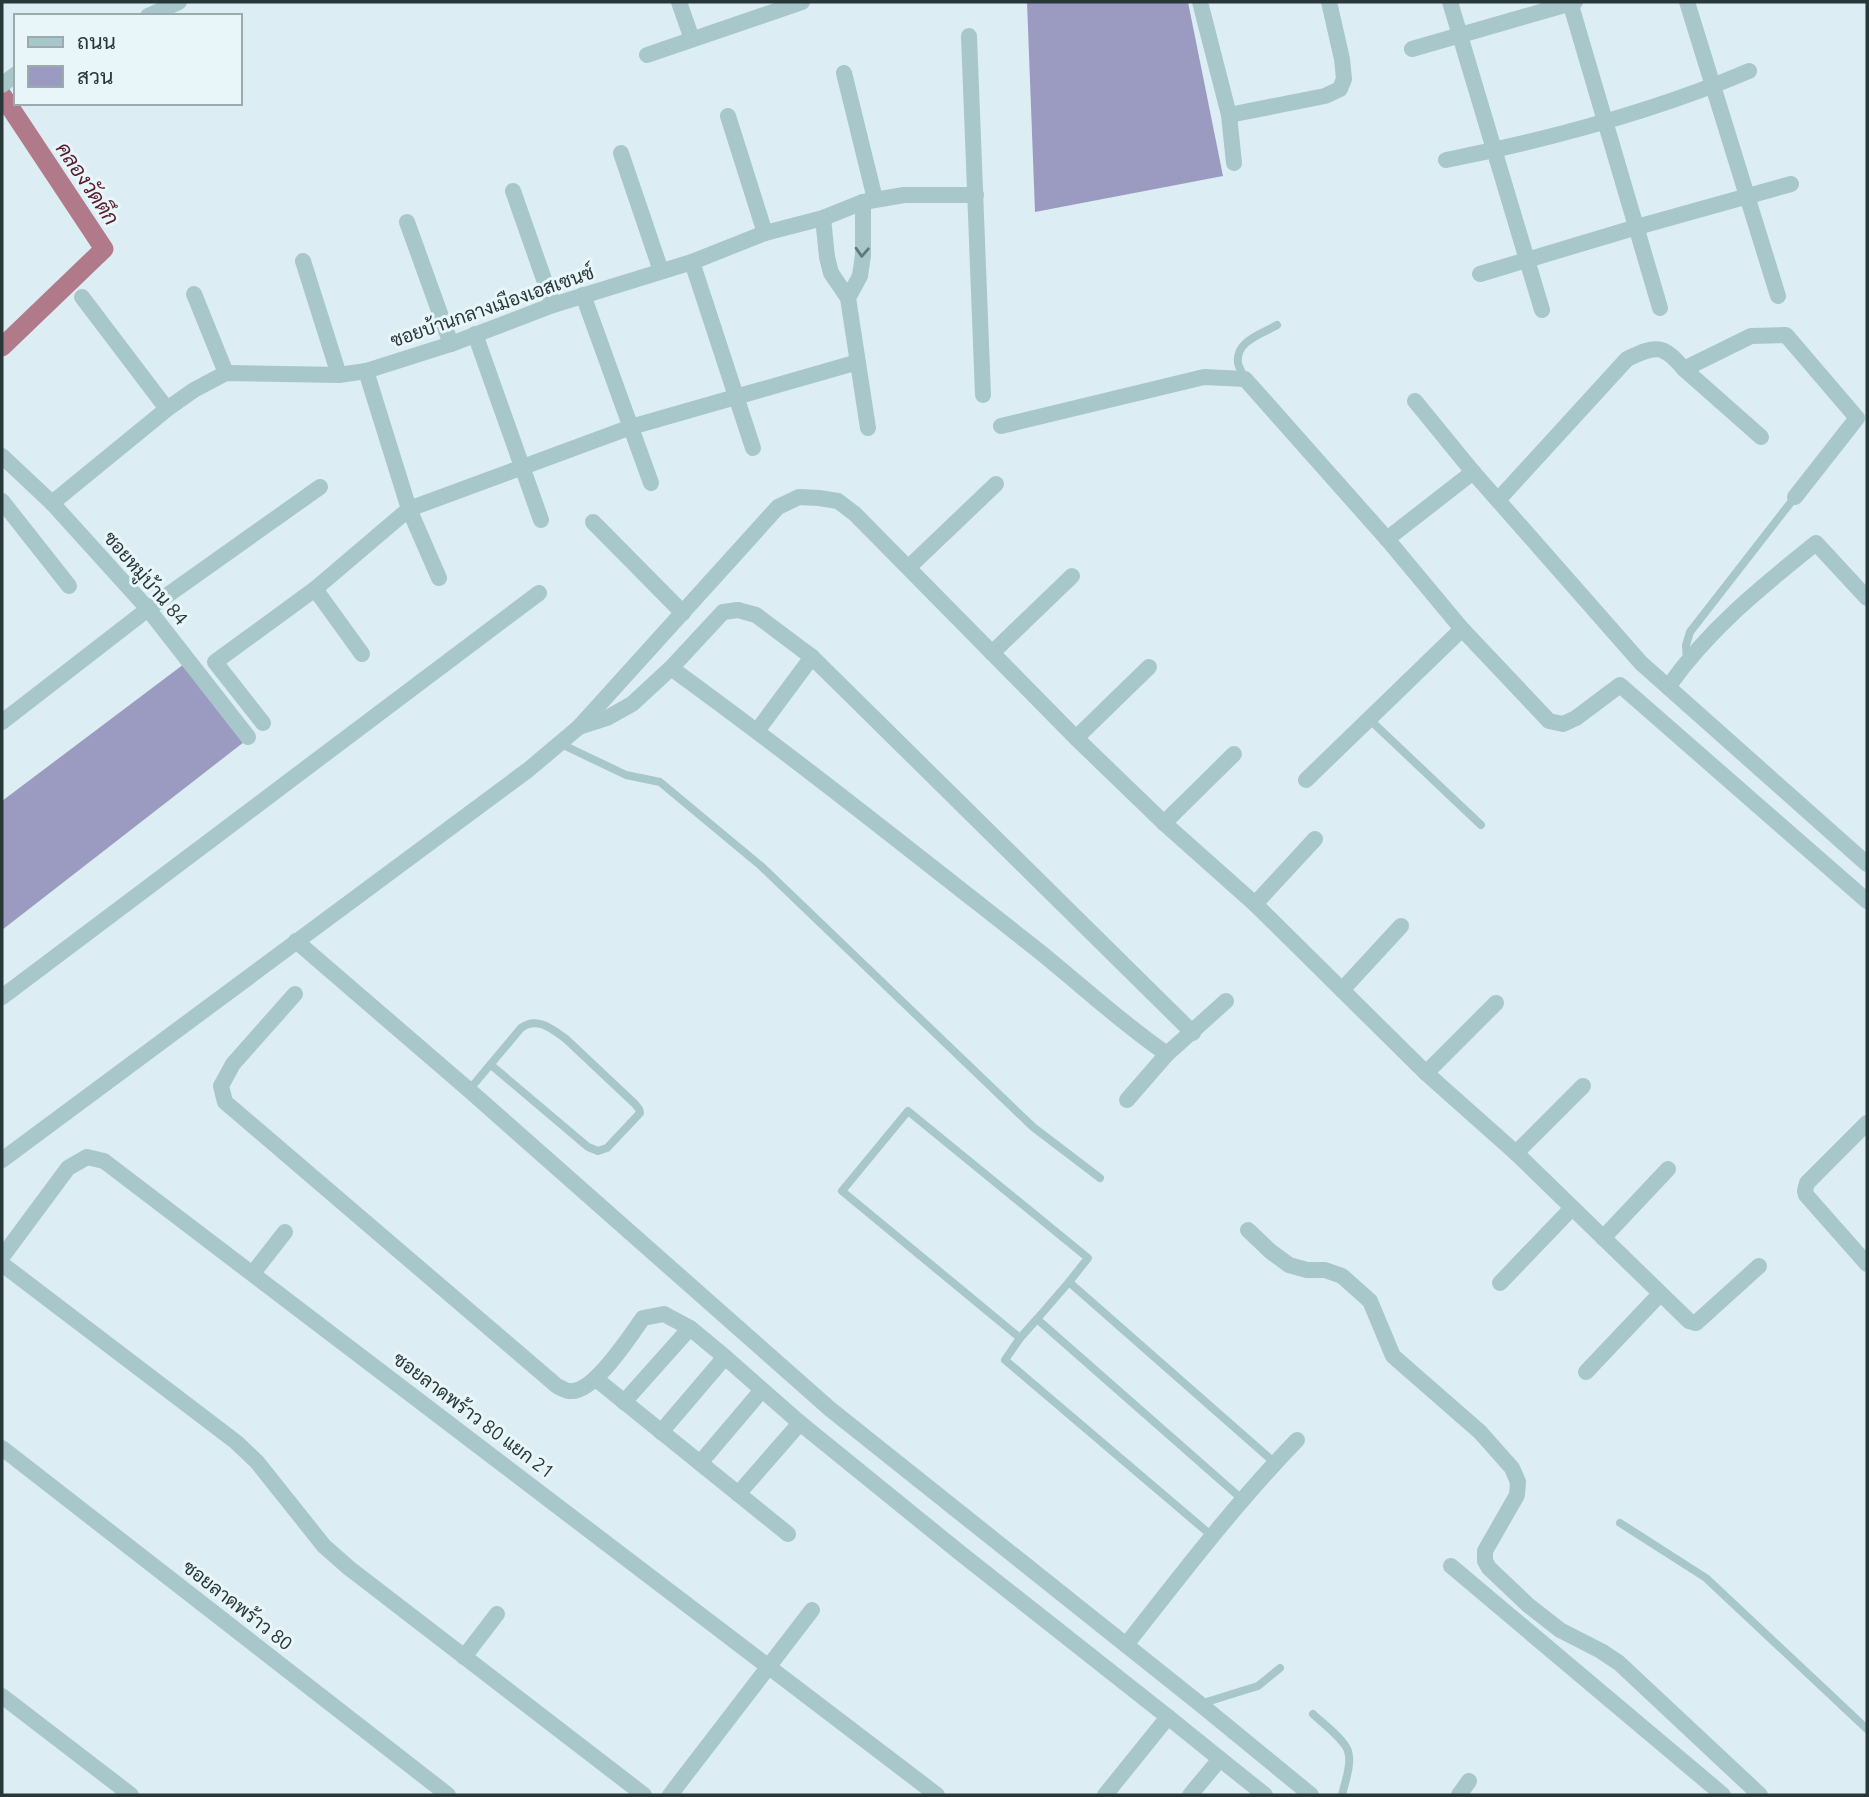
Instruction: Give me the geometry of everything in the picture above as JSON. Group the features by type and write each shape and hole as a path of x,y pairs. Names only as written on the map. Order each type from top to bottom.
{"street":[{"path":"152,14 179,2"},
{"path":"679,2 692,39"},
{"path":"647,55 802,2"},
{"path":"1200,2 1229,115 1234,163"},
{"path":"1229,115 1325,96 1340,89 1344,79 1343,69 1329,2"},
{"path":"1450,2 1542,310"},
{"path":"1412,50 1572,2 1660,308"},
{"path":"1687,2 1777,296"},
{"path":"970,36 984,395"},
{"path":"1446,160 1606,120 1713,86 1749,71"},
{"path":"844,73 869,200 860,276 848,298"},
{"path":"728,116 765,233"},
{"path":"621,153 661,271"},
{"path":"1480,275 1791,184"},
{"path":"513,191 552,305"},
{"name":"ซอยบ้านกลางเมืองเอสเซนซ์","path":"52,503 167,409 194,390 226,373 339,375 366,371 451,344 552,305 692,262 765,233 823,218 869,200 904,195 976,195"},
{"path":"823,218 831,273 848,298 868,428"},
{"path":"407,222 451,344"},
{"path":"303,261 339,375"},
{"path":"692,262 753,448"},
{"path":"194,294 226,373"},
{"path":"583,295 651,482"},
{"path":"82,297 167,409"},
{"path":"475,334 541,520"},
{"path":"1684,369 1751,336 1786,335 1857,418 1795,497"},
{"path":"1498,500 1627,359 1648,349 1659,349 1674,357 1761,437"},
{"path":"263,723 215,662 315,589 409,509 631,427 858,362"},
{"path":"366,371 409,509 439,578"},
{"path":"1001,426 1204,377 1245,379 1387,538 1462,629 1549,721 1563,724 1576,718 1620,685 1641,663"},
{"path":"1415,401 1473,472 1641,663 1867,864"},
{"name":"ซอยหมู่บ้าน 84","path":"2,456 52,503 148,609 248,737"},
{"path":"1387,538 1473,472"},
{"path":"909,567 996,484"},
{"path":"2,722 148,609 320,487"},
{"path":"2,1160 528,770 579,727 778,507 799,497 838,501 855,514 1076,738 1164,823 1255,904 1426,1073 1516,1153 1689,1321 1696,1323 1759,1266"},
{"path":"2,501 69,586"},
{"path":"593,522 684,613"},
{"path":"1668,687 1712,632 1816,543 1867,598"},
{"path":"992,653 1072,576"},
{"path":"315,589 362,654"},
{"path":"2,997 539,593"},
{"path":"579,727 607,718 632,704 671,668 723,612 737,610 756,615 812,657 1192,1033"},
{"path":"1306,780 1462,629"},
{"path":"757,731 812,657"},
{"path":"1076,738 1149,667"},
{"path":"671,668 757,731 1167,1054"},
{"path":"1620,685 1867,901"},
{"path":"1164,823 1234,754"},
{"path":"1255,904 1315,839"},
{"path":"1342,990 1401,926"},
{"path":"296,941 830,1409 1311,1795"},
{"path":"295,994 233,1064 221,1086 225,1102 557,1386 570,1392 582,1389 596,1379 643,1318 664,1314 690,1328 800,1423 1265,1795"},
{"path":"1127,1100 1167,1054 1226,1001"},
{"path":"1426,1073 1496,1003"},
{"path":"1516,1153 1583,1086"},
{"path":"1867,1124 1807,1183 1805,1191 1867,1264"},
{"name":"ซอยลาดพร้าว 80 แยก 21","path":"2,1257 68,1168 87,1157 104,1161 937,1795"},
{"path":"1603,1238 1668,1169"},
{"path":"1500,1283 1572,1208"},
{"path":"1248,1230 1269,1251 1289,1265 1307,1270 1325,1270 1342,1276 1370,1301 1393,1356 1480,1432 1512,1468 1517,1476 1518,1490 1485,1551 1485,1561 1489,1568 1528,1605 1560,1630 1619,1663 1760,1795"},
{"path":"253,1273 285,1232"},
{"path":"2,1264 236,1442 257,1462 324,1546 349,1568 644,1795"},
{"path":"1586,1372 1660,1294"},
{"path":"624,1402 690,1328"},
{"path":"661,1432 725,1357"},
{"path":"596,1379 788,1534"},
{"path":"700,1463 762,1390"},
{"path":"738,1494 800,1423"},
{"path":"1126,1645 1212,1536 1297,1440"},
{"name":"ซอยลาดพร้าว 80","path":"2,1448 448,1795"},
{"path":"1451,1566 1723,1795"},
{"path":"670,1795 812,1610"},
{"path":"464,1657 497,1614"},
{"path":"2,1696 131,1795"},
{"path":"1105,1795 1168,1717"},
{"path":"1190,1795 1220,1759"},
{"path":"1459,1795 1469,1781"}],"lane":[{"path":"1245,379 1238,362 1240,350 1248,340 1276,325"},
{"path":"1687,661 1686,645 1690,632 1795,497"},
{"path":"1369,719 1481,824"},
{"path":"559,743 626,775 660,782 761,866 1033,1127 1100,1178"},
{"path":"469,1090 522,1028 528,1023 541,1024 554,1030 572,1045 635,1104 640,1114 607,1148 598,1151 588,1147 491,1065"},
{"path":"1020,1338 842,1191 908,1111 1088,1258 1020,1338 1005,1360 1212,1536"},
{"path":"1069,1282 1275,1463"},
{"path":"1037,1319 1243,1500"},
{"path":"1620,1523 1706,1578 1867,1729"},
{"path":"1200,1704 1258,1686 1280,1668"},
{"path":"1313,1714 1348,1751 1348,1767 1342,1795"}],"green space":[{"path":"1027,2 1188,2 1223,176 1035,212"},
{"path":"192,658 253,735 2,930 2,801"}],"waterway":[{"name":"คลองวัดตึก","path":"2,95 104,249 2,347"}]}
